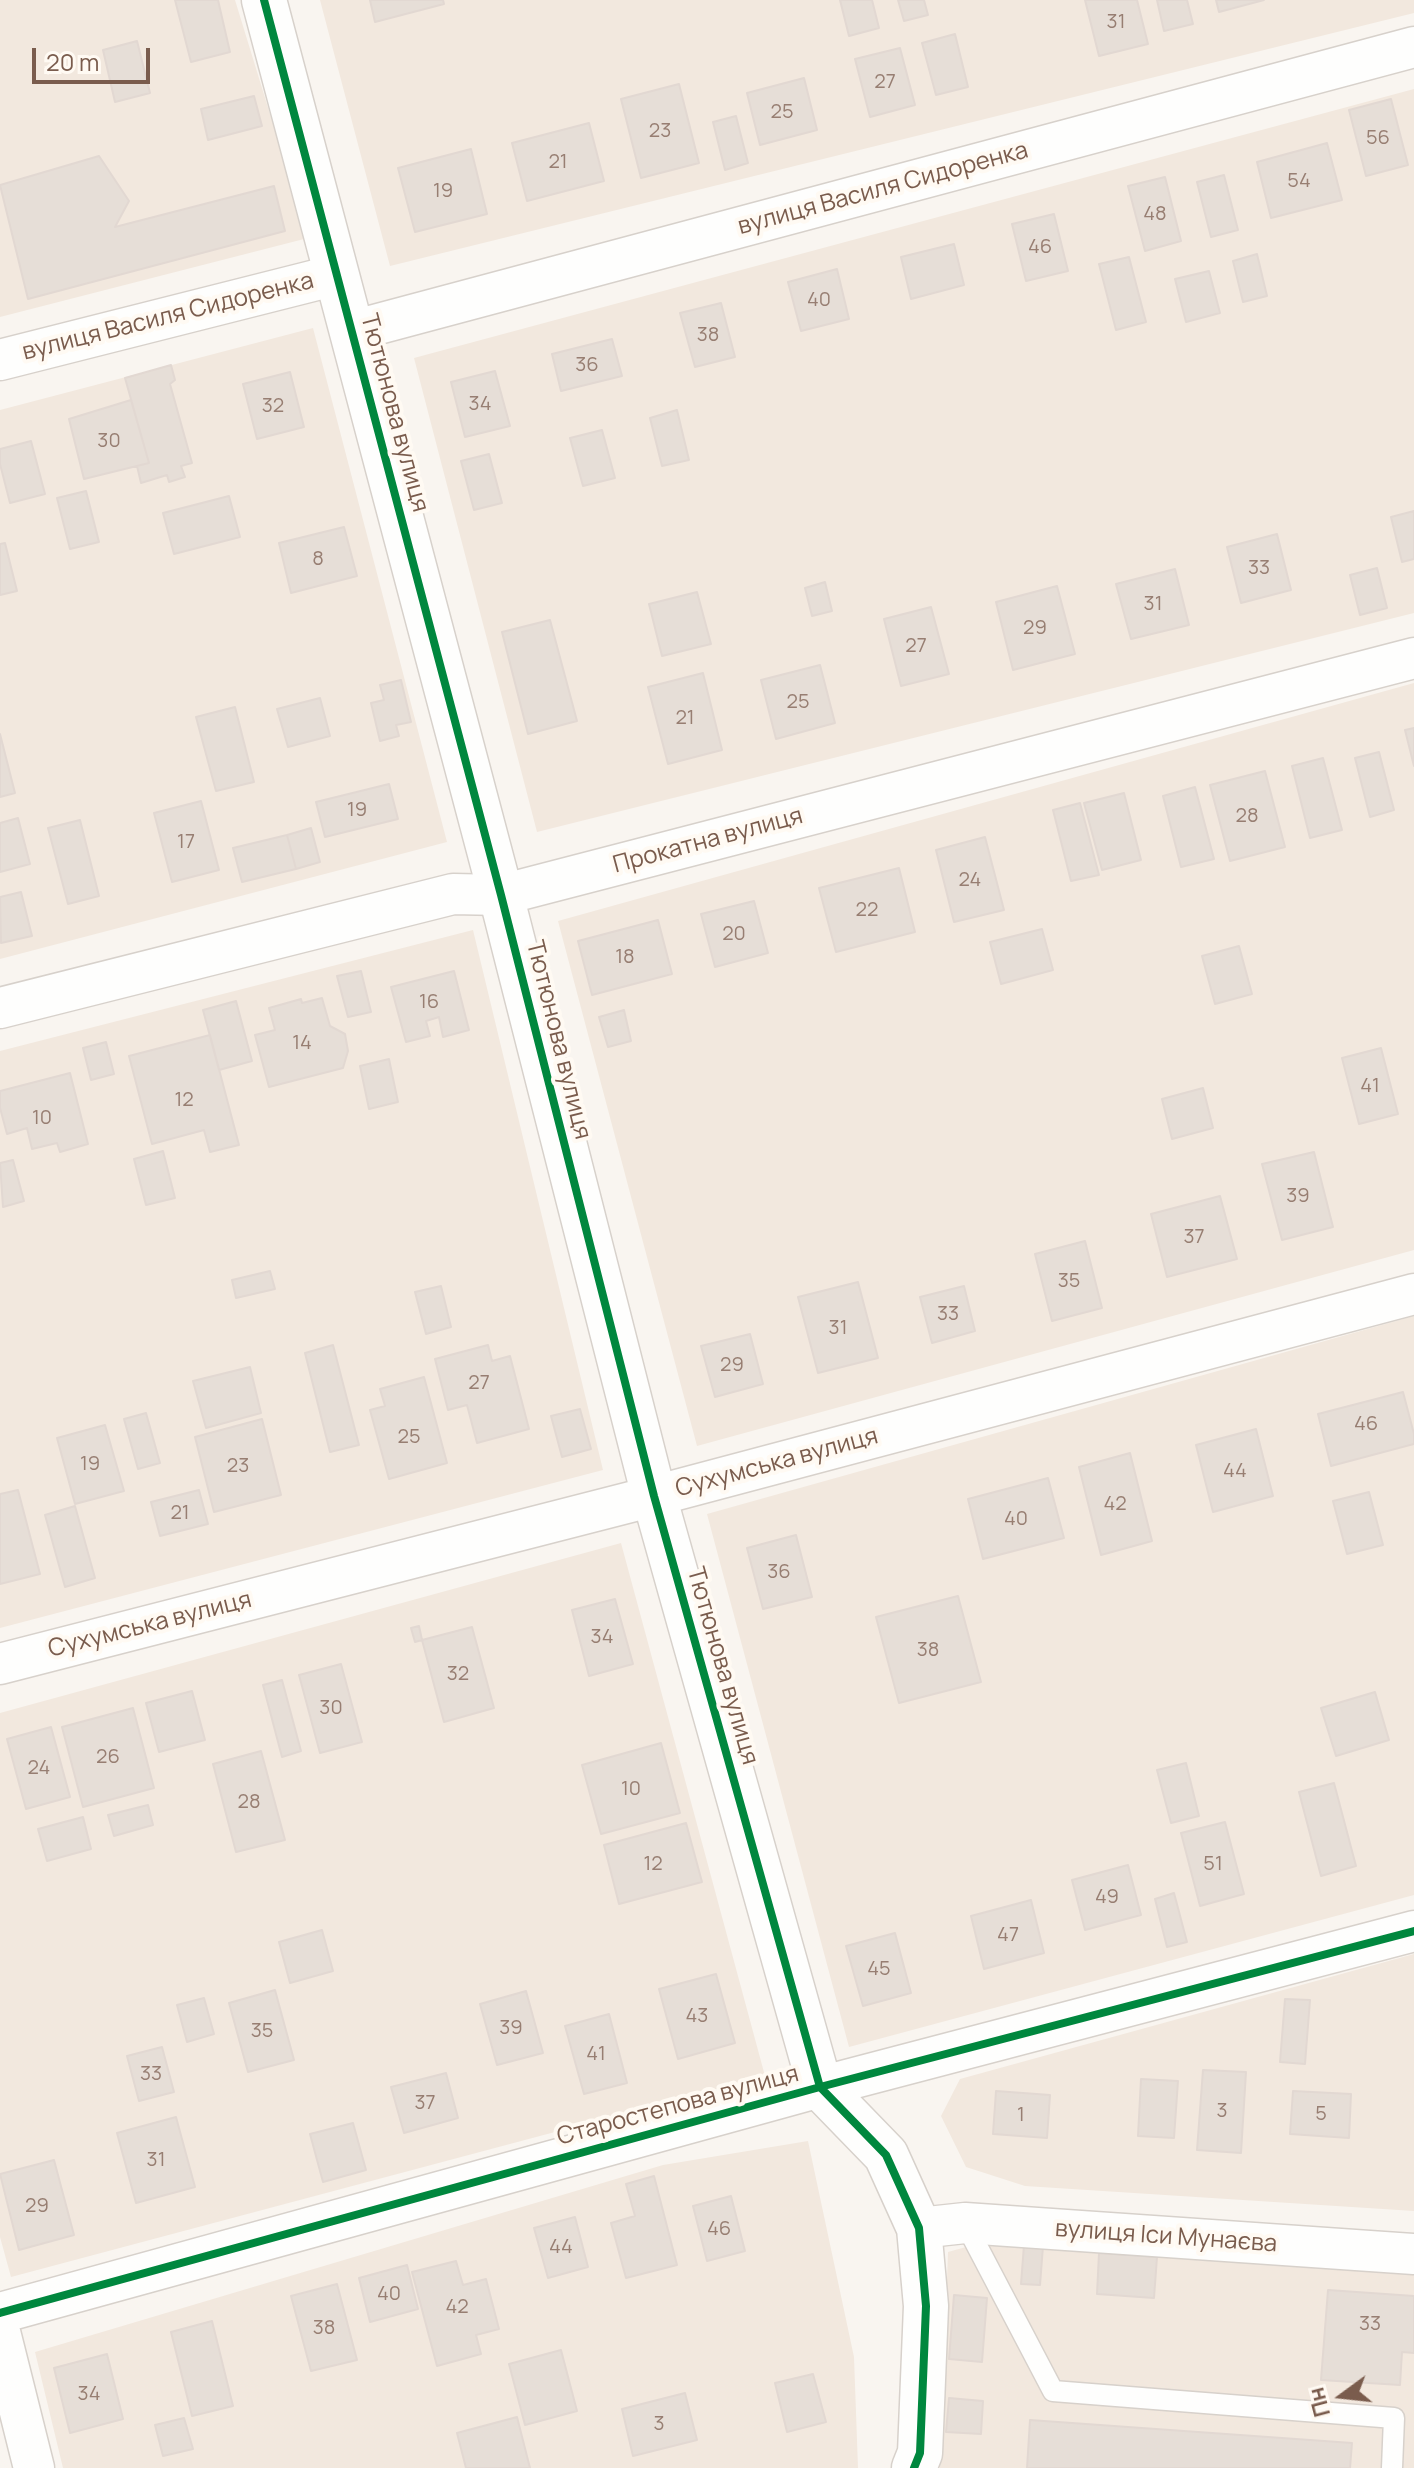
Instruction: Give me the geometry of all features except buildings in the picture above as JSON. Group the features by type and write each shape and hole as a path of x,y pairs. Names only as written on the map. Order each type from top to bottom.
{"street":[{"name":"Тютюнова вулиця","path":"264,0 501,895 654,1496 820,2087"},
{"name":"вулиця Василя Сидоренка","path":"352,331 1414,47"},
{"name":"вулиця Василя Сидоренка","path":"0,360 336,275"},
{"name":"Прокатна вулиця","path":"0,1008 453,894 501,895 1414,658"},
{"name":"Сухумська вулиця","path":"0,1664 654,1496 1414,1294"},
{"name":"Старостепова вулиця","path":"0,2313 820,2087 1414,1931"},
{"path":"820,2087 886,2155 919,2228 926,2306 920,2453 914,2468"},
{"name":"вулиця Іси Мунаєва","path":"919,2228 965,2223 1414,2254"},
{"path":"0,2332 34,2468"}],"lane":[{"path":"965,2223 1053,2391 1394,2418 1392,2468"}],"shaded area":[{"path":"0,0 235,0 308,238 0,317"},
{"path":"320,0 1414,0 1414,13 390,266"},
{"path":"1414,89 1414,613 537,832 414,358"},
{"path":"313,328 447,842 0,959 0,410"},
{"path":"1414,683 1414,1250 697,1446 558,921"},
{"path":"473,930 603,1470 0,1628 0,1051"},
{"path":"1414,1316 1414,1895 849,2047 707,1514"},
{"path":"621,1543 765,2076 11,2277 0,2237 0,1713"},
{"path":"1414,1954 1414,2211 1025,2186 966,2167 941,2116 960,2079"},
{"path":"808,2141 854,2357 858,2468 63,2468 35,2352 663,2165"},
{"path":"1020,2232 1414,2270 1414,2468 940,2468 948,2252"}],"cycle path":[{"path":"264,0 501,895 654,1496 820,2087 886,2155 919,2228 926,2306 920,2453 914,2468"},
{"path":"0,2313 820,2087 1414,1931"}]}
